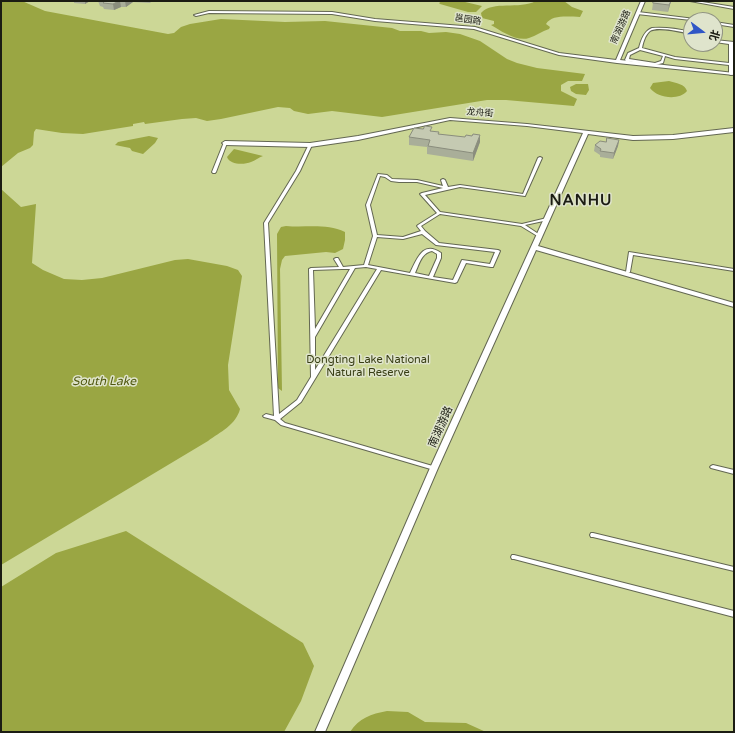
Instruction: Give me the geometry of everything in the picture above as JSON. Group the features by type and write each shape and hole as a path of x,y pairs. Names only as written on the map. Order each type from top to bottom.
{"street":[{"name":"南湖游路","path":"617,62 643,1"},
{"path":"691,1 734,8"},
{"name":"邕园路","path":"196,15 209,12 320,12 375,20 457,26 475,28 521,44 559,54 617,62 733,74"},
{"path":"638,13 683,19"},
{"path":"723,24 734,26"},
{"path":"640,49 650,30 655,28 683,32"},
{"path":"723,42 733,43 731,64 733,74"},
{"path":"664,56 662,62 655,64 626,60 629,54 640,49 664,56 731,64"},
{"name":"龙舟街","path":"225,143 310,145 358,138 450,119 519,125 615,137 656,138 734,130"},
{"name":"南湖游路","path":"320,732 434,468 586,133"},
{"path":"214,172 225,143"},
{"path":"277,419 266,223 298,171 310,145"},
{"path":"540,158 524,195 460,186 422,194 439,213 522,225 547,219"},
{"path":"366,266 375,236 368,206 379,176 386,176 391,180 417,181 446,188"},
{"path":"443,180 446,188"},
{"path":"313,378 311,269 353,268 366,266 455,282 464,261 491,266 498,251 438,244 423,232 419,226 439,213"},
{"path":"522,225 539,236"},
{"path":"375,236 403,238 423,232"},
{"path":"535,246 734,302"},
{"path":"535,246 734,305"},
{"path":"412,274 421,255 426,251 432,250 439,253 439,258 430,278"},
{"path":"628,272 632,253 734,270"},
{"path":"336,259 342,268"},
{"path":"312,337 353,268"},
{"path":"277,419 300,401 379,268"},
{"path":"266,416 277,419 283,424 434,468"},
{"path":"713,467 734,472"},
{"path":"593,535 734,569"},
{"path":"514,557 734,614"}],"green space":[{"name":"Dongting Lake National Natural Reserve","path":"1,1 734,1 734,732 1,732"}],"water":[{"path":"1,1 22,1 45,11 168,34 174,33 181,27 190,24 221,19 285,22 325,21 392,28 400,31 421,31 429,33 446,32 460,34 480,41 507,59 517,63 537,68 585,74 582,81 568,81 561,85 561,91 577,99 574,106 506,100 487,100 382,117 332,111 308,114 294,111 290,108 278,107 207,121 196,118 145,124 144,122 133,124 133,126 83,134 62,133 36,129 34,132 33,145 30,148 18,153 1,167"},
{"path":"442,1 461,1 482,6 476,12 468,12 439,3"},
{"path":"536,1 564,1 572,7 583,11 580,17 557,17 552,19 546,24 550,27 549,29 524,39 504,33 491,25 494,24 494,21 482,18 481,13 492,7 522,5"},
{"path":"669,81 682,85 687,91 679,96 668,97 658,94 650,88 653,83"},
{"path":"576,84 588,84 589,90 586,95 576,94 571,91 570,87"},
{"path":"149,136 158,138 155,143 143,154 132,151 130,148 115,145 118,142"},
{"path":"234,149 263,156 248,163 234,163 227,157"},
{"name":"South Lake","path":"1,189 21,207 36,204 32,263 43,270 64,279 82,280 102,278 175,260 188,259 227,266 238,270 242,276 228,365 229,390 240,409 238,415 231,424 208,441 1,565"},
{"path":"281,227 338,229 345,232 345,240 343,249 335,253 326,252 285,256 282,260 280,269 282,391 278,388 277,234"},
{"path":"126,531 303,643 314,666 301,701 284,732 1,732 1,587 56,553"},
{"path":"387,711 408,712 425,722 466,723 486,732 350,732 357,723 366,717"}],"building":[{"path":"105,1 119,1 113,4 103,3"},
{"path":"654,1 671,1 669,5 653,3"},
{"path":"425,126 432,127 430,131 439,132 438,134 465,137 466,135 472,136 473,134 480,135 473,153 428,146 430,140 409,137 414,128 423,129"},
{"path":"607,138 619,140 614,153 600,151 601,149 595,145 600,141 606,142"}],"district":[{"name":"NANHU","path":"581,201"}]}
